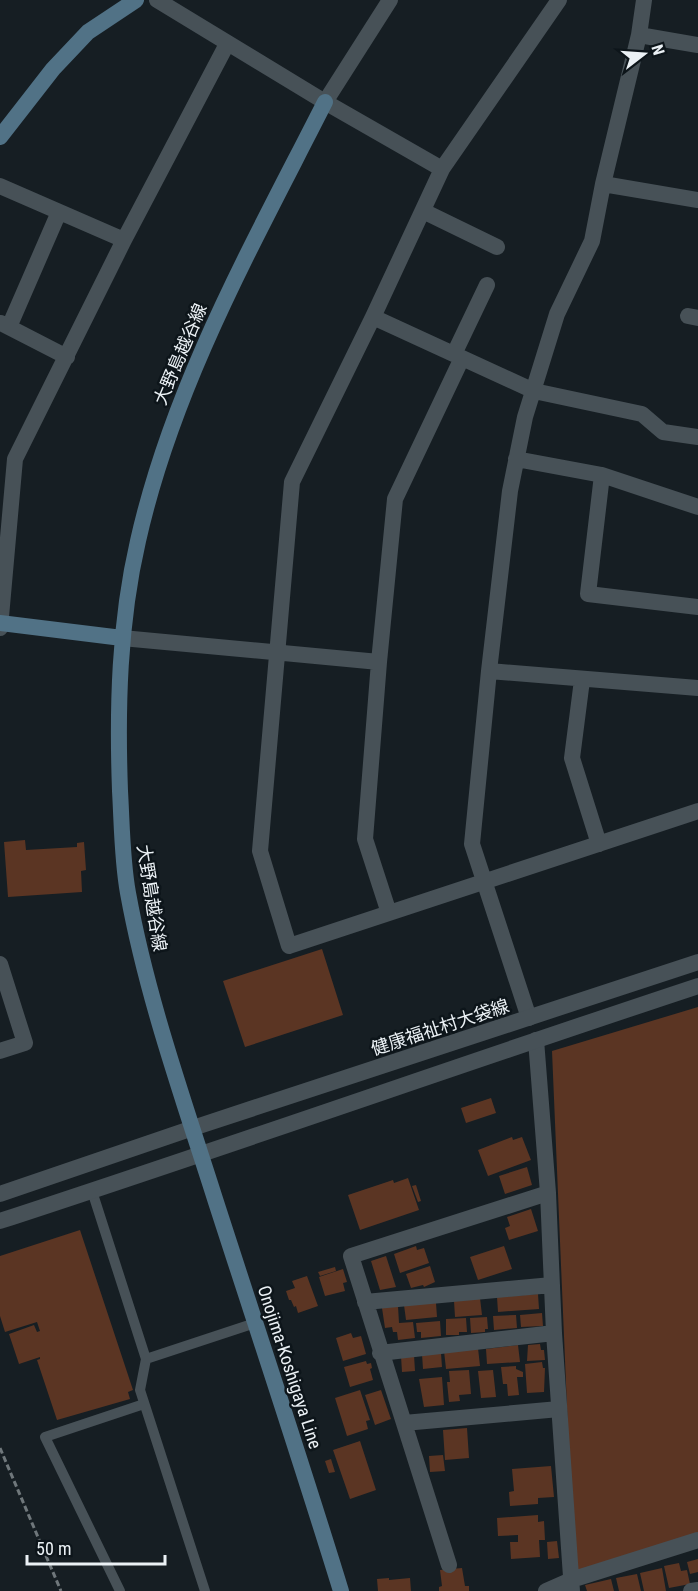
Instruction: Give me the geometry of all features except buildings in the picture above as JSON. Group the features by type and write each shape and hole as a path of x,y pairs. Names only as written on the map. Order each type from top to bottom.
{"main road":[{"path":"0,137 53,69 88,32 136,0"},
{"name":"大野島越谷線","path":"201,1155 154,1005 139,949 127,889 119,773 122,638 137,544 154,477 176,409 222,307 325,102"},
{"path":"0,623 122,638"},
{"name":"Onojima-Koshigaya Line","path":"201,1155 341,1591"}],"street":[{"path":"156,0 325,102 442,169"},
{"path":"325,102 390,0"},
{"path":"559,0 442,169 292,482 260,851 289,946 698,811"},
{"path":"529,1018 472,844 489,671 516,459 525,417 556,315 592,241 603,184 639,35 644,0"},
{"path":"639,35 698,45"},
{"path":"0,628 15,459 124,240 227,44"},
{"path":"603,184 698,200"},
{"path":"0,186 124,240"},
{"path":"423,211 497,247"},
{"path":"59,212 4,324 67,357"},
{"path":"389,913 365,839 395,499 487,285"},
{"path":"373,317 534,391 642,414 663,432 698,437"},
{"path":"516,459 602,475 698,507"},
{"path":"602,475 588,594 698,607"},
{"path":"122,638 379,662"},
{"path":"489,671 698,688"},
{"path":"582,680 572,758 599,844"},
{"name":"健康福祉村大袋線","path":"0,1194 698,962"},
{"path":"0,964 26,1043 0,1051"},
{"path":"0,1221 698,986"},
{"path":"536,1040 549,1193 554,1333 571,1586"},
{"path":"450,1565 380,1353 351,1256 549,1193"},
{"path":"365,1302 552,1285"},
{"path":"380,1353 554,1333"},
{"path":"404,1423 559,1409"},
{"path":"546,1591 571,1586 698,1540"},
{"path":"691,1591 698,1590"}],"lane":[{"path":"92,1191 146,1359 140,1390 205,1591"},
{"path":"146,1359 255,1323"},
{"path":"120,1591 45,1437 144,1404"}],"path":[{"path":"0,1448 61,1591"}]}
